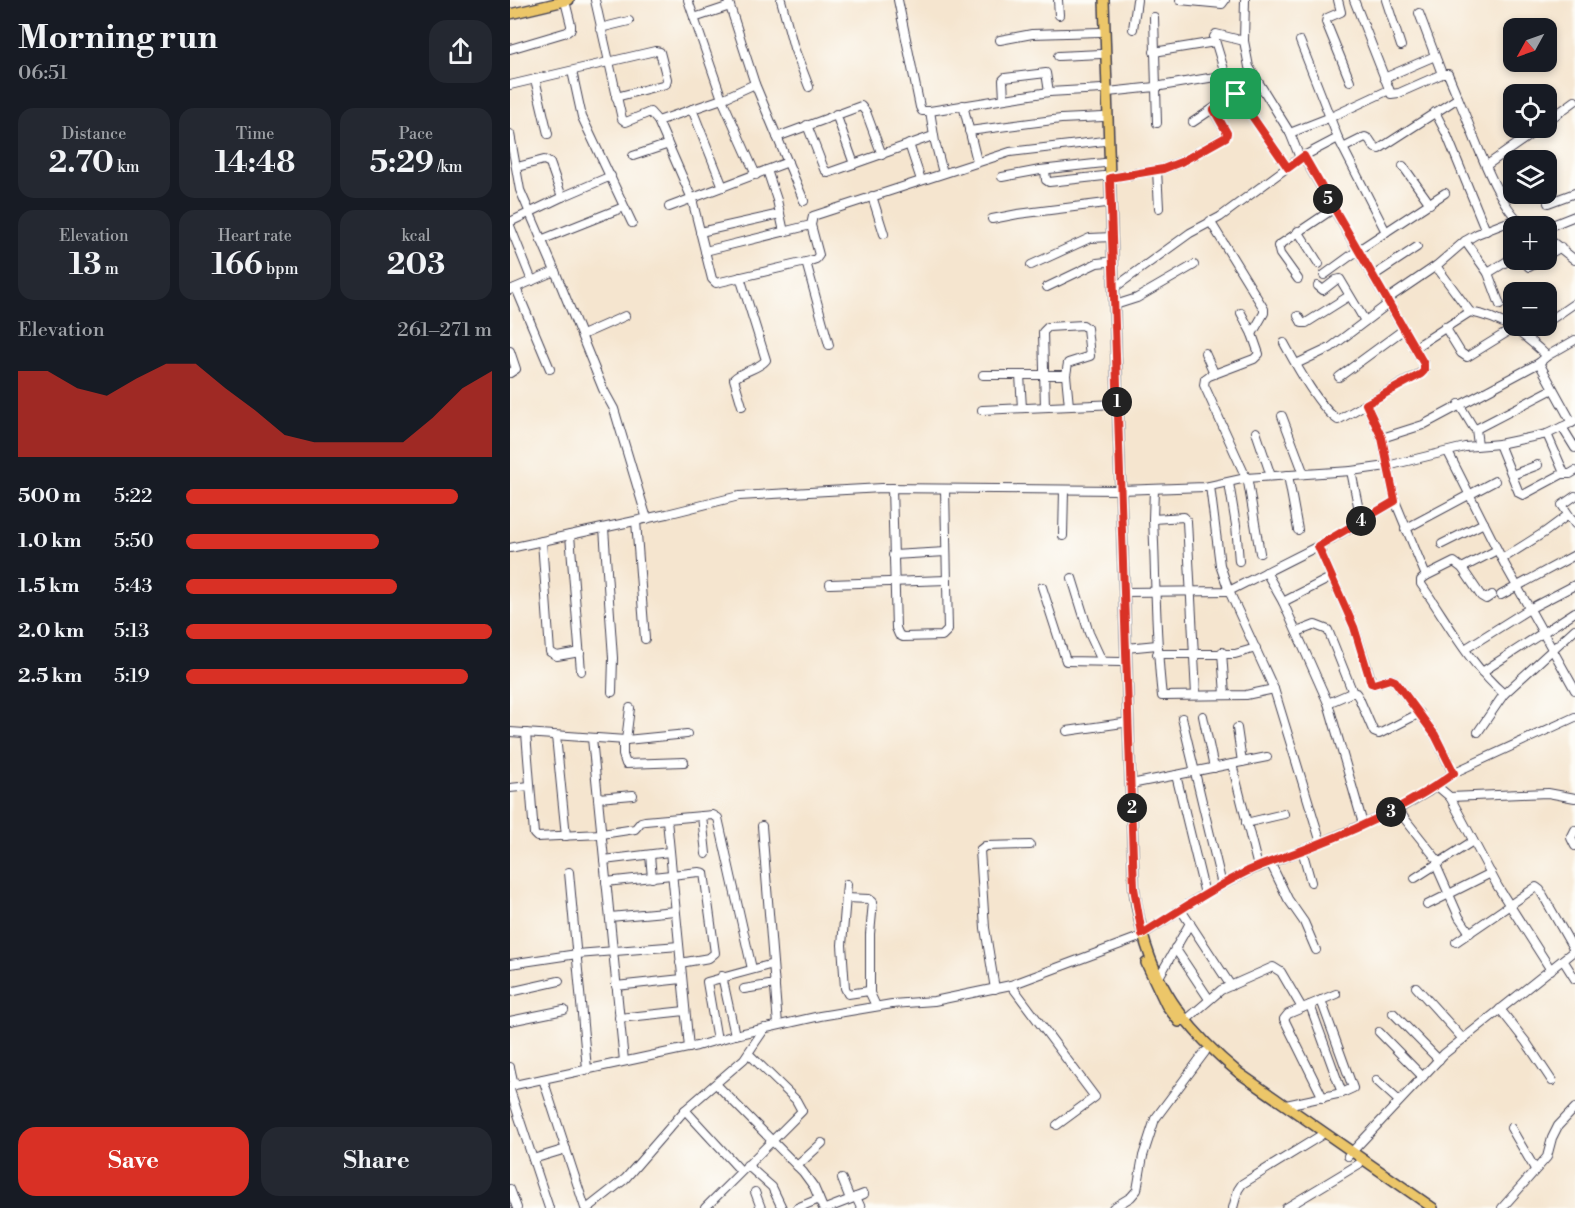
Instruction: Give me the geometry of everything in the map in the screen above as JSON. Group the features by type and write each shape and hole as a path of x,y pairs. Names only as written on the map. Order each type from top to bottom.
{"main road":[{"path":"510,14 537,4 567,0"},
{"path":"1099,0 1105,91 1104,163 1107,177 1106,203 1112,283 1121,662 1128,887 1131,915 1172,1001 1185,1021 1211,1050 1350,1154 1359,1164 1423,1208"},
{"path":"1104,0 1109,237 1107,262 1115,305 1114,404"},
{"path":"1117,490 1124,592 1134,888 1140,936 1150,975 1166,1005 1205,1052 1237,1078 1320,1136 1433,1208"}],"street":[{"path":"510,49 571,29 567,0"},
{"path":"595,0 616,97 624,121 648,112 653,114 658,121 666,145 692,199 714,282 740,278 816,259 819,255 811,225 813,216 1010,152 1104,141"},
{"path":"688,0 722,99 756,175"},
{"path":"781,0 794,48 809,87"},
{"path":"898,0 920,107 924,112 1049,92 1155,87 1227,75"},
{"path":"1058,0 1059,15"},
{"path":"1133,29 1137,0"},
{"path":"1180,0 1222,4 1225,0"},
{"path":"1245,0 1244,40 1251,73 1290,133 1424,364 1424,371 1340,420 1335,418 1310,387 1284,343"},
{"path":"1338,0 1341,12 1327,18 1326,22 1350,81"},
{"path":"1354,0 1391,94 1395,95 1442,74 1448,74 1487,165 1506,205 1514,216"},
{"path":"1386,0 1401,46"},
{"path":"694,18 729,3 755,84 804,201"},
{"path":"1419,13 1442,74"},
{"path":"1154,17 1157,123"},
{"path":"600,28 628,21"},
{"path":"1000,40 1032,34 1100,32"},
{"path":"1232,96 1214,37 1216,34 1244,40"},
{"path":"1300,41 1338,138 1386,232"},
{"path":"1154,52 1215,42"},
{"path":"510,85 658,51 661,53 667,79 663,85 616,97"},
{"path":"1058,56 1101,54"},
{"path":"1384,78 1435,56"},
{"path":"572,71 582,117 632,223"},
{"path":"1004,99 1003,80 1034,74 1046,73 1049,92"},
{"path":"535,79 548,134"},
{"path":"658,121 722,99 755,84"},
{"path":"1290,133 1389,90"},
{"path":"1193,122 1232,96 1238,96 1288,168"},
{"path":"1343,148 1365,137 1375,148 1379,149 1458,98"},
{"path":"1557,114 1575,101"},
{"path":"963,105 977,161"},
{"path":"777,137 859,106 866,112 882,155"},
{"path":"692,109 723,187"},
{"path":"1045,170 1046,180 1049,182 1156,170 1181,162 1226,137 1227,133 1214,110"},
{"path":"930,111 933,136 943,172"},
{"path":"1435,112 1446,133 1486,231"},
{"path":"836,114 854,164"},
{"path":"969,131 1061,119 1103,117"},
{"path":"807,125 826,172 831,173 933,136"},
{"path":"510,134 517,167 517,182 617,418 647,519"},
{"path":"1112,283 1190,232 1220,217 1302,157 1338,138"},
{"path":"1487,165 1526,138"},
{"path":"909,144 921,180"},
{"path":"633,156 666,145"},
{"path":"517,167 544,160 550,163 562,197"},
{"path":"669,207 788,162"},
{"path":"1002,177 1104,163"},
{"path":"1403,166 1430,204"},
{"path":"767,170 784,232"},
{"path":"1156,170 1159,208"},
{"path":"531,281 510,224 562,197 611,176"},
{"path":"1324,275 1445,193"},
{"path":"1557,200 1575,193"},
{"path":"872,196 884,234"},
{"path":"992,219 1106,203"},
{"path":"542,240 624,207"},
{"path":"1298,279 1280,254 1278,246 1333,209"},
{"path":"700,232 780,214"},
{"path":"1557,223 1575,216"},
{"path":"1210,221 1264,309 1252,334"},
{"path":"1296,364 1330,348 1465,241 1503,224"},
{"path":"705,251 811,225"},
{"path":"1298,231 1319,264"},
{"path":"1031,265 1090,238 1109,237"},
{"path":"1465,241 1488,273 1500,305"},
{"path":"1557,244 1575,260"},
{"path":"1373,276 1417,247"},
{"path":"1557,249 1561,247"},
{"path":"806,262 829,345"},
{"path":"1047,287 1097,263 1107,262"},
{"path":"1488,273 1503,264"},
{"path":"1115,305 1137,298 1194,265"},
{"path":"1436,266 1470,312 1503,321"},
{"path":"550,369 513,289 555,271"},
{"path":"740,278 766,360 736,377 735,382 742,406"},
{"path":"1318,286 1323,290 1338,279 1365,321"},
{"path":"1298,316 1302,322 1306,323 1349,296"},
{"path":"1557,316 1575,303"},
{"path":"1414,348 1470,312"},
{"path":"1241,313 1259,351 1257,357 1214,373 1205,379 1204,385 1246,478 1260,552"},
{"path":"582,335 625,316"},
{"path":"1045,407 1044,329 1085,325 1090,356 1070,361 1066,375 1069,406"},
{"path":"1445,327 1461,353 1467,357 1503,333"},
{"path":"1339,377 1403,330"},
{"path":"1525,336 1546,356"},
{"path":"1382,438 1413,429 1539,363 1546,356 1575,340"},
{"path":"510,351 516,369 510,373"},
{"path":"1205,353 1214,373"},
{"path":"510,548 647,519 739,496 892,488 1154,489 1210,486 1246,478 1351,471 1387,466 1478,445 1499,444 1547,434 1573,422 1539,363"},
{"path":"982,375 1066,375"},
{"path":"1020,375 1022,408"},
{"path":"1476,429 1553,389"},
{"path":"982,410 1114,404"},
{"path":"1366,404 1382,438 1395,501 1426,576"},
{"path":"1460,404 1476,429 1478,445"},
{"path":"1281,416 1304,474"},
{"path":"1562,427 1575,448"},
{"path":"1256,432 1271,476"},
{"path":"1547,434 1564,471 1563,474"},
{"path":"1499,444 1521,495 1563,474 1575,471"},
{"path":"1448,452 1497,550 1575,690"},
{"path":"1512,476 1538,465"},
{"path":"1351,471 1361,520"},
{"path":"1288,475 1298,530"},
{"path":"1405,529 1495,481"},
{"path":"1229,483 1239,561"},
{"path":"1210,486 1220,565 1229,591 1274,689 1321,843"},
{"path":"892,488 896,628 899,635 903,637 942,636 947,633 945,489"},
{"path":"1154,489 1157,654 1162,697 1246,694 1274,689"},
{"path":"1063,536 1064,490"},
{"path":"1575,496 1562,505 1575,524"},
{"path":"1124,592 1229,591 1318,546 1395,501"},
{"path":"1502,559 1568,515"},
{"path":"1153,519 1184,517 1187,519 1196,695"},
{"path":"636,521 645,639"},
{"path":"1442,544 1484,523"},
{"path":"604,528 613,658 612,692"},
{"path":"570,535 581,671"},
{"path":"542,541 550,652 557,656 580,652"},
{"path":"1318,546 1354,627 1372,683 1374,685 1393,679 1435,735 1454,773"},
{"path":"1462,568 1497,550"},
{"path":"893,555 946,552"},
{"path":"1501,595 1575,555"},
{"path":"1492,596 1482,597 1462,568 1452,562 1421,580 1421,584 1465,649 1482,672 1504,694"},
{"path":"1266,572 1283,602 1328,703 1363,824"},
{"path":"1283,602 1332,577"},
{"path":"1072,578 1089,633 1102,661"},
{"path":"830,584 947,580"},
{"path":"1465,649 1529,609 1575,585"},
{"path":"1041,588 1064,659 1068,662 1121,662"},
{"path":"1482,672 1575,612"},
{"path":"1297,632 1315,626 1328,630 1353,693 1359,698 1376,734 1420,713"},
{"path":"1478,732 1504,694 1574,632"},
{"path":"1126,648 1157,645"},
{"path":"1157,654 1222,652 1235,654 1256,648"},
{"path":"1222,652 1225,695"},
{"path":"1328,703 1353,693"},
{"path":"630,708 623,755 626,764 684,762"},
{"path":"1203,716 1214,768"},
{"path":"511,1087 689,1048 778,1025 876,1006 934,1001 1011,985 1140,936 1222,885 1258,867 1321,843 1397,809 1437,786 1454,773 1575,717"},
{"path":"1182,718 1222,885"},
{"path":"1067,731 1123,723"},
{"path":"1237,728 1242,762"},
{"path":"510,732 625,740 687,734"},
{"path":"526,733 535,836 540,838 602,834 635,829 645,820 713,815 718,818 752,969"},
{"path":"556,736 566,837"},
{"path":"592,738 624,1061"},
{"path":"1131,784 1267,757"},
{"path":"1232,764 1258,867"},
{"path":"1176,775 1205,894"},
{"path":"510,788 530,786"},
{"path":"1437,786 1450,797 1510,906 1551,970"},
{"path":"1450,797 1548,794 1575,798"},
{"path":"598,798 633,795"},
{"path":"1397,809 1438,864 1459,917 1470,933"},
{"path":"1246,823 1284,814"},
{"path":"702,816 706,854"},
{"path":"667,820 689,1048"},
{"path":"762,826 778,1025"},
{"path":"1575,830 1571,838 1575,846"},
{"path":"1415,878 1473,841"},
{"path":"995,989 986,928 980,850 985,846 1030,845"},
{"path":"1302,850 1311,882"},
{"path":"604,860 669,852"},
{"path":"650,855 652,878"},
{"path":"1270,862 1288,899 1304,922 1316,950"},
{"path":"569,872 587,1069"},
{"path":"606,882 699,872 705,875 715,951 709,958 680,963"},
{"path":"1427,905 1491,873"},
{"path":"847,884 842,945 845,988 848,994 865,990 870,992"},
{"path":"1350,1154 1439,1060 1575,950 1539,888 1533,888 1456,942"},
{"path":"846,898 869,899 873,902 870,934 870,992 876,1006"},
{"path":"1181,910 1231,986"},
{"path":"610,917 675,911"},
{"path":"1159,977 1190,924"},
{"path":"510,964 577,954 679,946"},
{"path":"1175,948 1209,999"},
{"path":"1563,960 1575,979"},
{"path":"717,1040 707,983 722,976 773,964"},
{"path":"1185,1021 1209,999 1269,967 1276,967 1306,1006 1342,1093"},
{"path":"722,976 735,1035"},
{"path":"616,986 682,979"},
{"path":"510,992 559,981"},
{"path":"744,989 775,984"},
{"path":"1011,985 1095,1097 1057,1125"},
{"path":"1416,987 1463,1039"},
{"path":"1323,1098 1285,1021 1286,1015 1336,994"},
{"path":"1286,1106 1342,1093 1352,1090 1353,1087 1321,1000"},
{"path":"1500,1009 1552,1081"},
{"path":"510,1021 564,1010"},
{"path":"619,1018 686,1011"},
{"path":"1393,1013 1439,1060"},
{"path":"543,1079 587,1208 629,1174 685,1110 749,1054 765,1028"},
{"path":"1379,1032 1423,1077"},
{"path":"1113,1208 1135,1192 1155,1119 1205,1052"},
{"path":"705,1208 801,1114 802,1109 796,1100 749,1054"},
{"path":"510,1067 511,1087 549,1208"},
{"path":"1376,1080 1399,1101"},
{"path":"716,1084 797,1166 808,1179 823,1208"},
{"path":"1502,1208 1549,1154 1551,1138 1558,1126 1575,1108"},
{"path":"685,1110 744,1168 772,1187 782,1208"},
{"path":"1511,1128 1534,1169"},
{"path":"1233,1208 1242,1184 1320,1136"},
{"path":"797,1166 822,1143"},
{"path":"533,1159 566,1149"},
{"path":"1286,1208 1300,1204 1359,1164"},
{"path":"842,1179 857,1197 861,1208"},
{"path":"510,1189 517,1208"},
{"path":"754,1192 761,1208"},
{"path":"828,1208 857,1197"},
{"path":"797,1208 819,1199"}],"route":[{"path":"1236,94 1288,168 1304,156 1424,364 1425,368 1421,374 1366,404 1382,438 1395,501 1318,546 1354,627 1371,683 1390,679 1395,681 1435,735 1454,773 1402,807 1249,871 1203,895 1142,934 1134,888 1110,178 1163,169 1181,162 1226,137 1227,133 1214,110 1236,94"}]}
